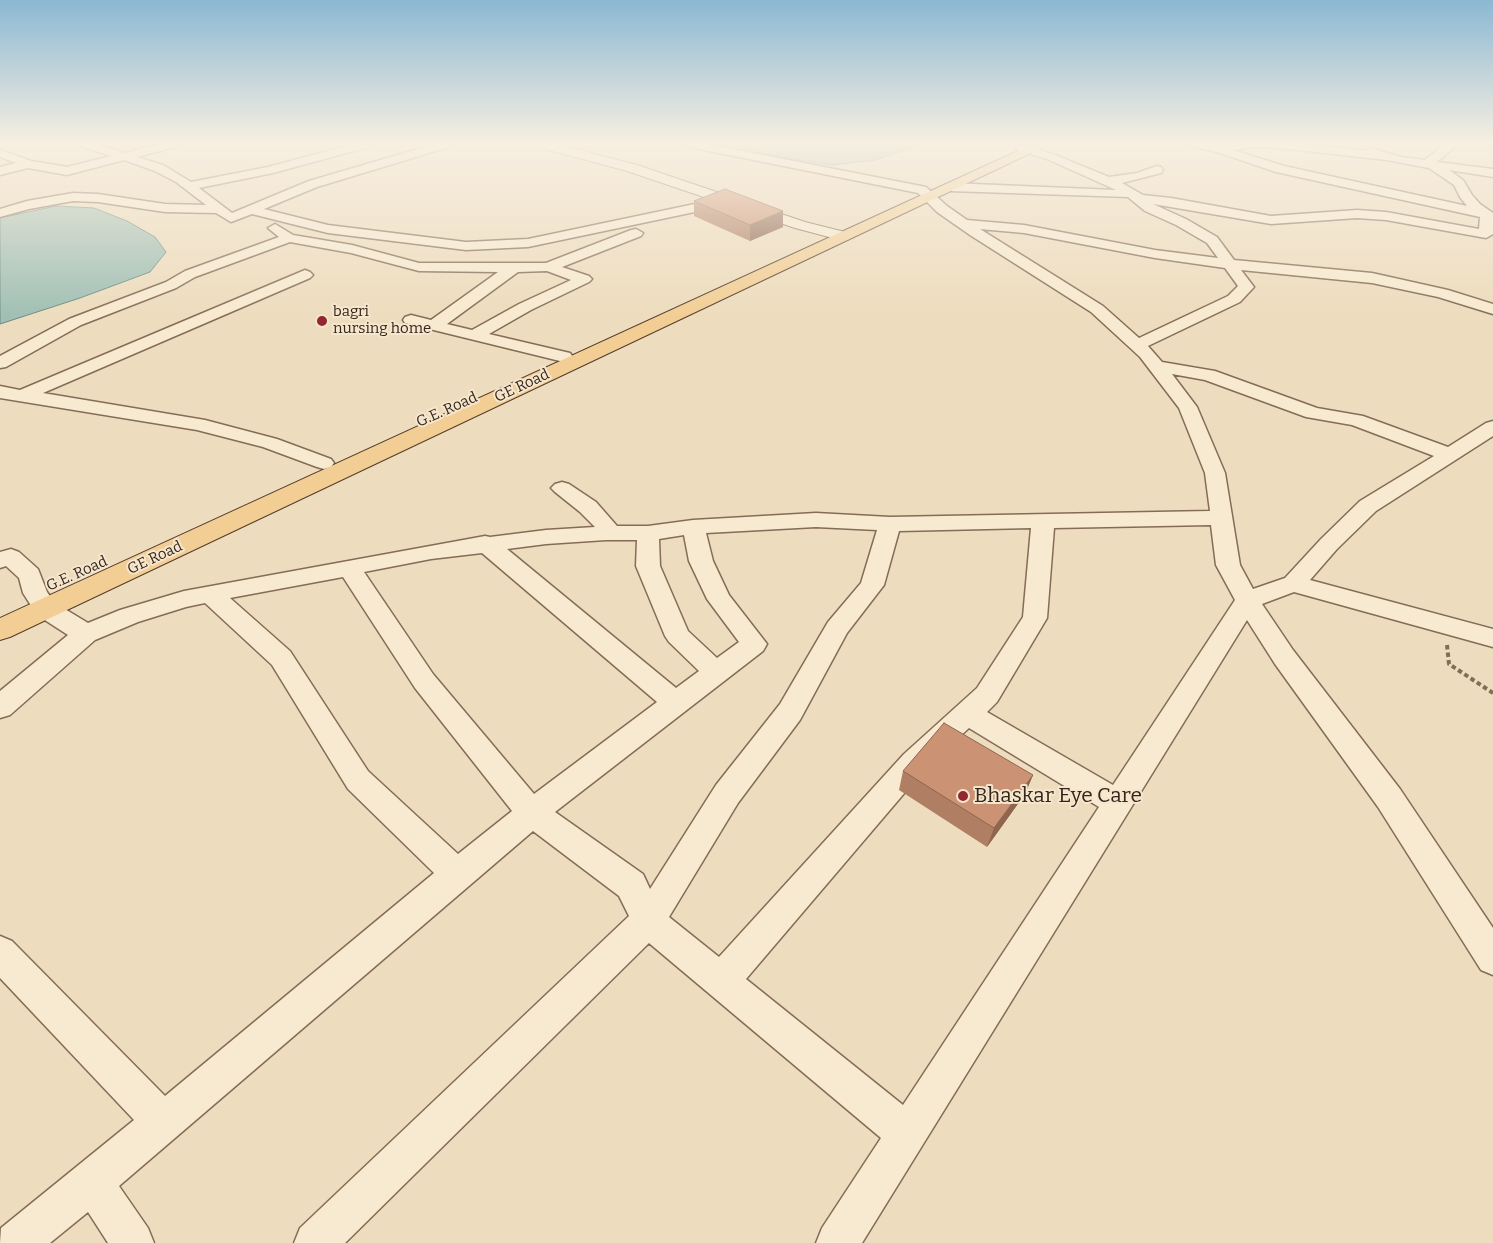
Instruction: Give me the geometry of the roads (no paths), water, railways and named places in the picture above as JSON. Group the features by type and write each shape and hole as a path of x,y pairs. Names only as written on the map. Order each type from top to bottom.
{"main road":[{"name":"GE Road","path":"0,630 33,601 909,202"},
{"name":"G.E. Road","path":"33,601 324,463 837,234"}],"street":[{"path":"0,213 44,202"},
{"path":"125,202 165,208 218,208"},
{"path":"210,202 231,218 270,202"},
{"path":"251,210 328,229 466,246 528,244 723,202"},
{"path":"731,202 800,225 837,234"},
{"path":"756,202 809,218 837,234"},
{"path":"939,202 942,209 962,223 1070,290 1097,309 1157,366 1188,406 1215,473 1228,565 1247,600 1330,722 1389,798 1493,958"},
{"path":"1137,345 1234,299 1246,287 1212,240 1181,222 1150,208 1143,202"},
{"path":"1171,202 1271,220 1357,214 1386,216 1490,235 1490,215"},
{"path":"1429,202 1490,215"},
{"path":"1470,202 1490,215"},
{"path":"548,267 709,205"},
{"path":"251,210 289,238 352,249 419,267 548,267 584,279 525,307 475,335"},
{"path":"962,223 1024,229 1154,254 1230,264 1372,278 1442,292 1493,309"},
{"path":"0,362 75,322 171,285 190,274 289,238"},
{"path":"436,324 515,267"},
{"path":"21,396 305,275"},
{"path":"412,320 436,324 564,356"},
{"path":"1157,366 1209,375 1313,413 1356,420 1451,455"},
{"path":"0,392 198,424 270,443 324,463"},
{"path":"837,1243 1247,600 1293,584 1328,544 1368,506 1490,430"},
{"path":"562,488 606,525 606,533"},
{"path":"0,708 86,634 129,616 184,599 485,543 606,533 648,533 694,527 816,520 890,524 1043,523 1222,518"},
{"path":"721,981 914,762 986,694 1035,618 1043,523"},
{"path":"315,1243 648,921 727,794 790,712 837,628 872,584 890,524"},
{"path":"16,1243 92,1182 532,813 754,644 719,599 701,561 694,527"},
{"path":"648,533 648,566 678,636 716,672"},
{"path":"485,543 676,703"},
{"path":"0,560 11,557 30,575 33,601 86,634"},
{"path":"349,568 424,681 532,813 631,885 648,921 907,1134"},
{"path":"1293,584 1493,638"},
{"path":"210,594 281,658 358,780 457,874"},
{"path":"966,714 1118,803"},
{"path":"0,953 163,1122"},
{"path":"92,1182 133,1243"}],"water":[{"path":"56,206 94,208 127,221 155,237 166,252 150,272 80,298 0,324 0,218"}],"place":[{"name":"bagri nursing home","path":"322,321"},
{"name":"Bhaskar Eye Care","path":"963,796"}]}
